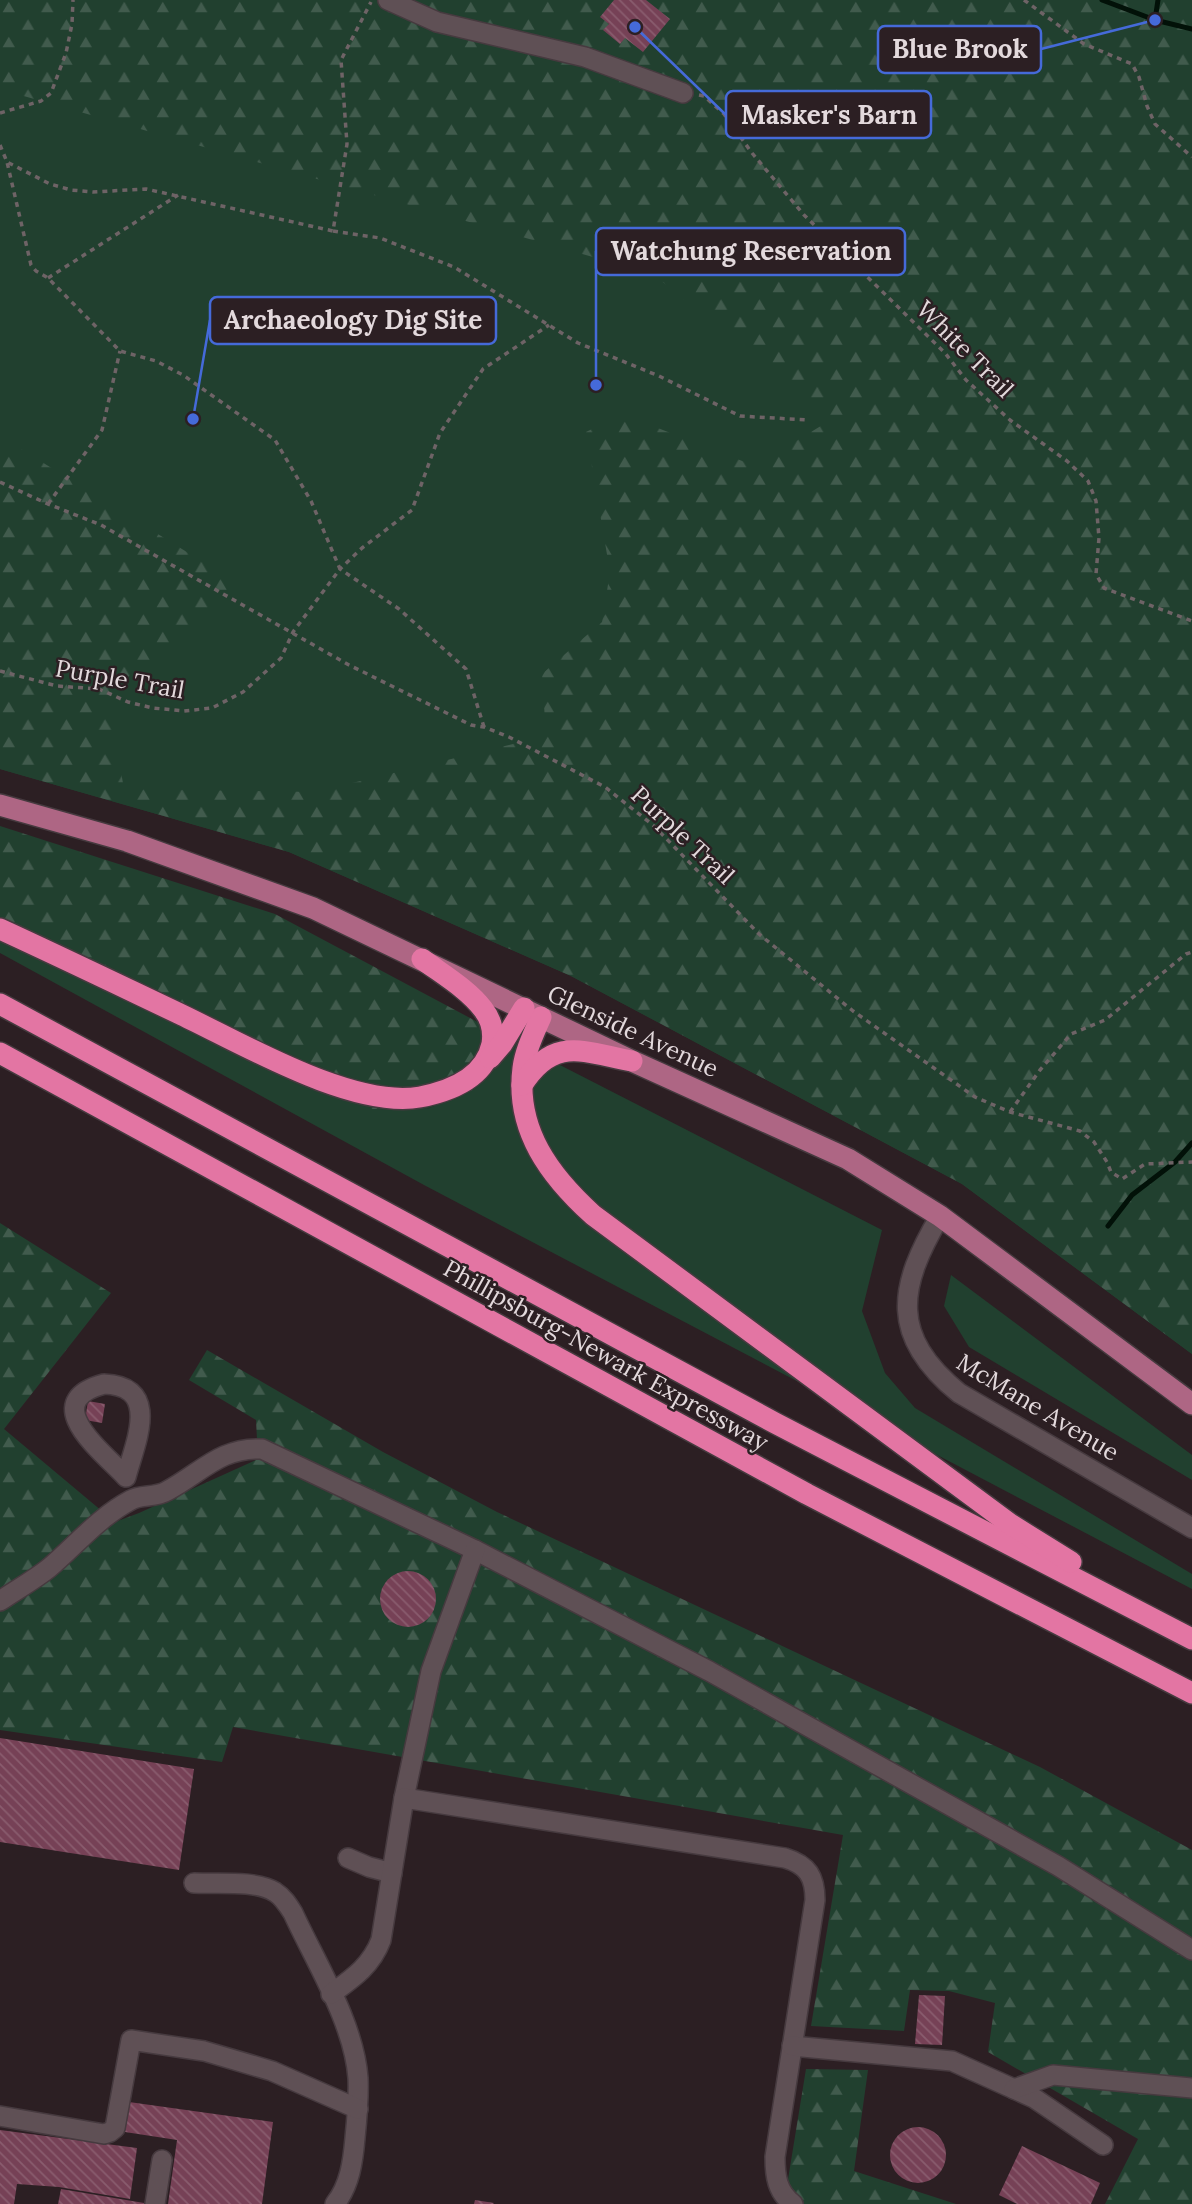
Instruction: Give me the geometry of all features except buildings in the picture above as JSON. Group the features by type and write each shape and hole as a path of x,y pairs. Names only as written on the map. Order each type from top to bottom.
{"highway":[{"path":"0,929 297,1069 348,1089 381,1097 419,1097 440,1092 473,1076 532,1012"},
{"path":"422,959 475,999 484,1010 491,1022 493,1037 487,1062"},
{"name":"Phillipsburg-Newark Expressway","path":"0,1004 775,1423 1192,1638"},
{"path":"532,1012 522,1085 525,1118 541,1155 572,1196 593,1215 1010,1524 1192,1638"},
{"path":"522,1085 531,1070 553,1053 579,1051 632,1061"},
{"name":"Phillipsburg-Newark Expressway","path":"0,1053 807,1494 1192,1693"}],"main road":[{"name":"Glenside Avenue","path":"0,805 127,841 313,908 632,1061 848,1159 940,1216 1192,1404"}],"street":[{"path":"388,0 437,22 585,57 683,93"},
{"name":"McMane Avenue","path":"940,1216 917,1258 908,1282 907,1306 911,1331 937,1376 959,1393 1192,1528"},
{"path":"126,1477 142,1416 139,1405 134,1395 125,1388 104,1384 93,1387 78,1401 74,1412 76,1422 87,1438 126,1477 133,1498"},
{"path":"0,1601 48,1568 98,1522 133,1498 152,1497 166,1492 238,1449 262,1449 475,1550 709,1671 1058,1866 1192,1950"},
{"path":"331,1994 366,1967 381,1940 404,1798 431,1671 475,1550"},
{"path":"404,1798 774,1856 800,1862 810,1872 815,1885 816,1900 775,2167 775,2177 781,2191 793,2204"},
{"path":"348,1858 392,1873"},
{"path":"194,1883 261,1886 284,1899 331,1994 353,2049 358,2078 354,2151 347,2183 335,2204"},
{"path":"0,2116 104,2134 110,2132 115,2128 131,2040 204,2051 272,2071 358,2109"},
{"path":"792,2046 952,2061 1034,2098 1103,2145"},
{"path":"1014,2089 1053,2075 1192,2088"},
{"path":"155,2204 162,2160"}],"path":[{"path":"0,113 41,101 51,93 66,53 72,24 72,0"},
{"path":"333,231 347,144 341,60 372,0"},
{"path":"1024,0 1084,44 1132,64 1155,124 1192,157"},
{"name":"White Trail","path":"683,93 704,96 724,114 752,153 804,215 945,353 966,380 1010,420 1067,461 1088,481 1096,501 1099,538 1096,574 1104,587 1192,621"},
{"path":"0,145 7,162 32,265 36,271 48,278 120,351 156,361 183,375 275,440 311,501 340,569 399,609 466,669 484,727"},
{"path":"7,162 30,175 71,190 93,192 146,189 333,231 380,238 454,267 578,343 659,376 740,416 807,420"},
{"path":"48,278 178,195"},
{"path":"0,482 48,505 101,525 293,632 340,569 362,548 412,510 440,433 483,369 549,325"},
{"path":"48,505 102,430 120,351"},
{"name":"Purple Trail","path":"0,671 57,685 99,688 128,702 153,708 184,711 212,708 243,692 270,670 281,658 293,632 349,665 471,725 509,737 605,787 654,826 759,934 853,1011 975,1097 1010,1112 1080,1131 1094,1142 1111,1172 1122,1179 1145,1164 1192,1162"},
{"path":"1010,1112 1040,1070 1071,1034 1105,1020 1192,951"}],"green space":[{"path":"0,0 1192,0 1192,1354 962,1184 571,976 289,852 0,769"},
{"path":"0,0 1192,0 1192,1354 962,1184 571,976 289,852 0,769 0,436 248,590 107,692 124,789 315,792 546,736 542,674 602,622 610,572 586,432 622,414 755,466 829,421 653,274 13,93 0,99"},
{"path":"0,826 275,914 517,1043 475,1089 427,1109 371,1109 0,922"},
{"path":"0,922 427,1109 474,1089 517,1043 882,1230 862,1311 885,1373 915,1408 1192,1574 1192,1589 424,1185 0,953"},
{"path":"0,1223 111,1293 4,1429 115,1522 258,1459 256,1420 189,1380 207,1350 383,1452 497,1512 1040,1767 1192,1850 1192,2204 1105,2204 1138,2139 988,2052 995,2003 949,1991 910,1990 904,2031 811,2026 843,1835 233,1727 222,1762 0,1730"},
{"path":"951,1275 1192,1455 1192,1480 969,1347 944,1306"},
{"path":"806,2069 868,2070 854,2171 956,2204 784,2204"}],"waterway":[{"path":"1102,0 1155,20 1192,29"},
{"path":"1155,20 1158,0"},
{"path":"1108,1226 1132,1195 1175,1162 1192,1143"}],"place":[{"name":"Blue Brook","path":"1155,20"},
{"name":"Masker's Barn","path":"635,27"},
{"name":"Watchung Reservation","path":"596,385"},
{"name":"Archaeology Dig Site","path":"193,419"}]}
